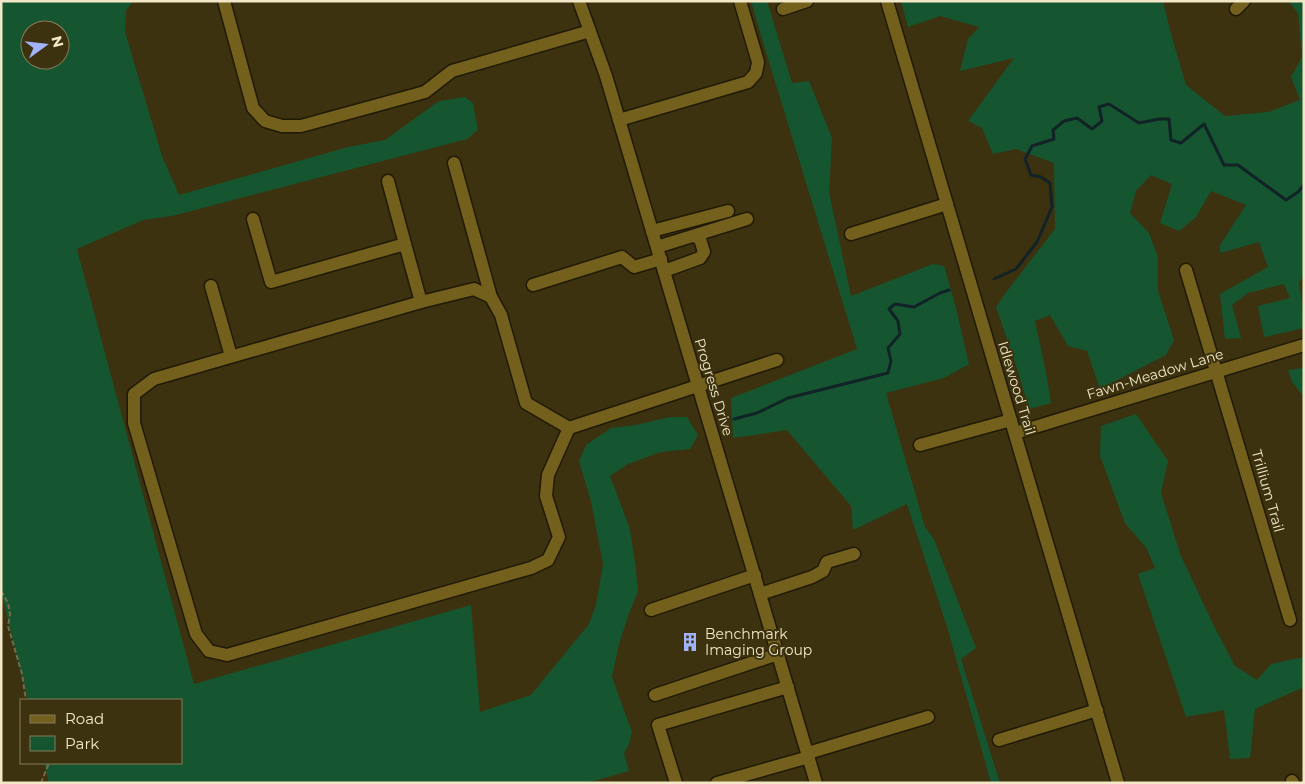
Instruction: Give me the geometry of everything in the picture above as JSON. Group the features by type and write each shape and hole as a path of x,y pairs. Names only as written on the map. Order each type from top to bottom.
{"street":[{"path":"224,1 253,108 265,121 282,126 301,126 425,92 452,71 590,31"},
{"name":"Progress Drive","path":"579,1 606,76 816,783"},
{"path":"619,120 748,82 756,74 758,62 740,1"},
{"path":"783,8 807,1"},
{"name":"Idlewood Trail","path":"887,1 1118,783"},
{"path":"454,163 491,297 501,315 526,403 569,428"},
{"path":"388,181 421,302"},
{"path":"851,234 947,204"},
{"path":"652,231 728,211"},
{"path":"253,219 271,282 405,244"},
{"path":"661,259 694,236 747,219"},
{"path":"533,285 622,257 634,266 661,259 700,258 704,252 700,239 694,236"},
{"name":"Trillium Trail","path":"1186,270 1290,620"},
{"path":"212,286 231,356"},
{"path":"491,297 474,288 421,302 154,379 134,394 134,423 196,634 209,651 227,655 531,568 548,560 558,537 546,496 548,475 569,428 777,360"},
{"name":"Fawn-Meadow Lane","path":"1015,433 1304,344"},
{"path":"920,446 1011,420"},
{"path":"760,594 812,577 823,571 827,562 854,554"},
{"path":"650,610 755,575"},
{"path":"655,695 778,654"},
{"path":"676,783 658,725 788,687"},
{"path":"999,740 1096,710"},
{"path":"717,783 928,717"}],"path":[{"path":"1,591 8,603 10,614 8,626 22,674 26,699"},
{"path":"41,783 49,764"}],"green space":[{"path":"1,1 133,1 126,11 125,32 162,156 179,195 348,147 385,140 439,101 465,97 473,103 478,130 467,139 172,216 143,220 77,249 194,684 471,605 480,712 531,695 589,624 596,605 603,564 591,501 579,461 586,445 611,428 636,425 670,417 687,417 698,435 690,449 661,452 628,464 610,476 630,529 638,592 619,644 612,677 632,732 624,753 629,771 587,783 49,783 44,764 182,764 182,699 28,699 1,592"},
{"path":"751,1 767,1 792,83 809,81 832,138 829,192 851,296 933,264 944,266 969,364 944,378 886,393 925,527 934,539 976,648 961,659 1000,783 991,783 948,630 907,504 853,530 851,506 787,430 733,438 731,398 857,349"},
{"path":"901,1 1163,1 1186,85 1225,116 1269,112 1300,100 1291,77 1302,57 1298,13 1288,1 1304,1 1304,276 1299,282 1304,328 1264,337 1258,306 1290,298 1284,284 1248,293 1232,305 1241,338 1225,339 1220,294 1268,267 1259,242 1220,253 1220,245 1246,205 1211,191 1196,217 1179,231 1160,223 1172,184 1151,175 1136,191 1130,213 1149,233 1158,257 1158,291 1174,340 1166,355 1100,389 1087,351 1068,346 1050,315 1035,321 1051,403 1029,409 996,307 1055,229 1054,163 1016,149 993,154 982,128 968,121 1014,58 960,71 968,39 979,27 940,16 908,27"},
{"path":"1304,368 1304,397 1292,382 1288,370"},
{"path":"1136,414 1168,461 1161,493 1181,556 1235,666 1257,680 1271,664 1304,657 1304,687 1255,709 1250,758 1230,759 1224,710 1186,717 1138,574 1155,568 1147,549 1125,523 1100,456 1101,426"}],"waterway":[{"path":"994,279 1016,269 1037,242 1052,207 1050,183 1041,177 1031,175 1025,159 1032,146 1054,139 1053,130 1064,121 1077,118 1092,129 1102,121 1099,107 1109,104 1139,123 1169,119 1171,140 1181,143 1204,124 1224,165 1238,165 1286,200 1298,192 1304,185"},
{"path":"734,419 757,413 788,398 888,373 891,361 888,348 900,334 898,321 889,309 895,304 914,307 949,290"}],"place":[{"name":"Benchmark Imaging Group","path":"690,642"}]}
